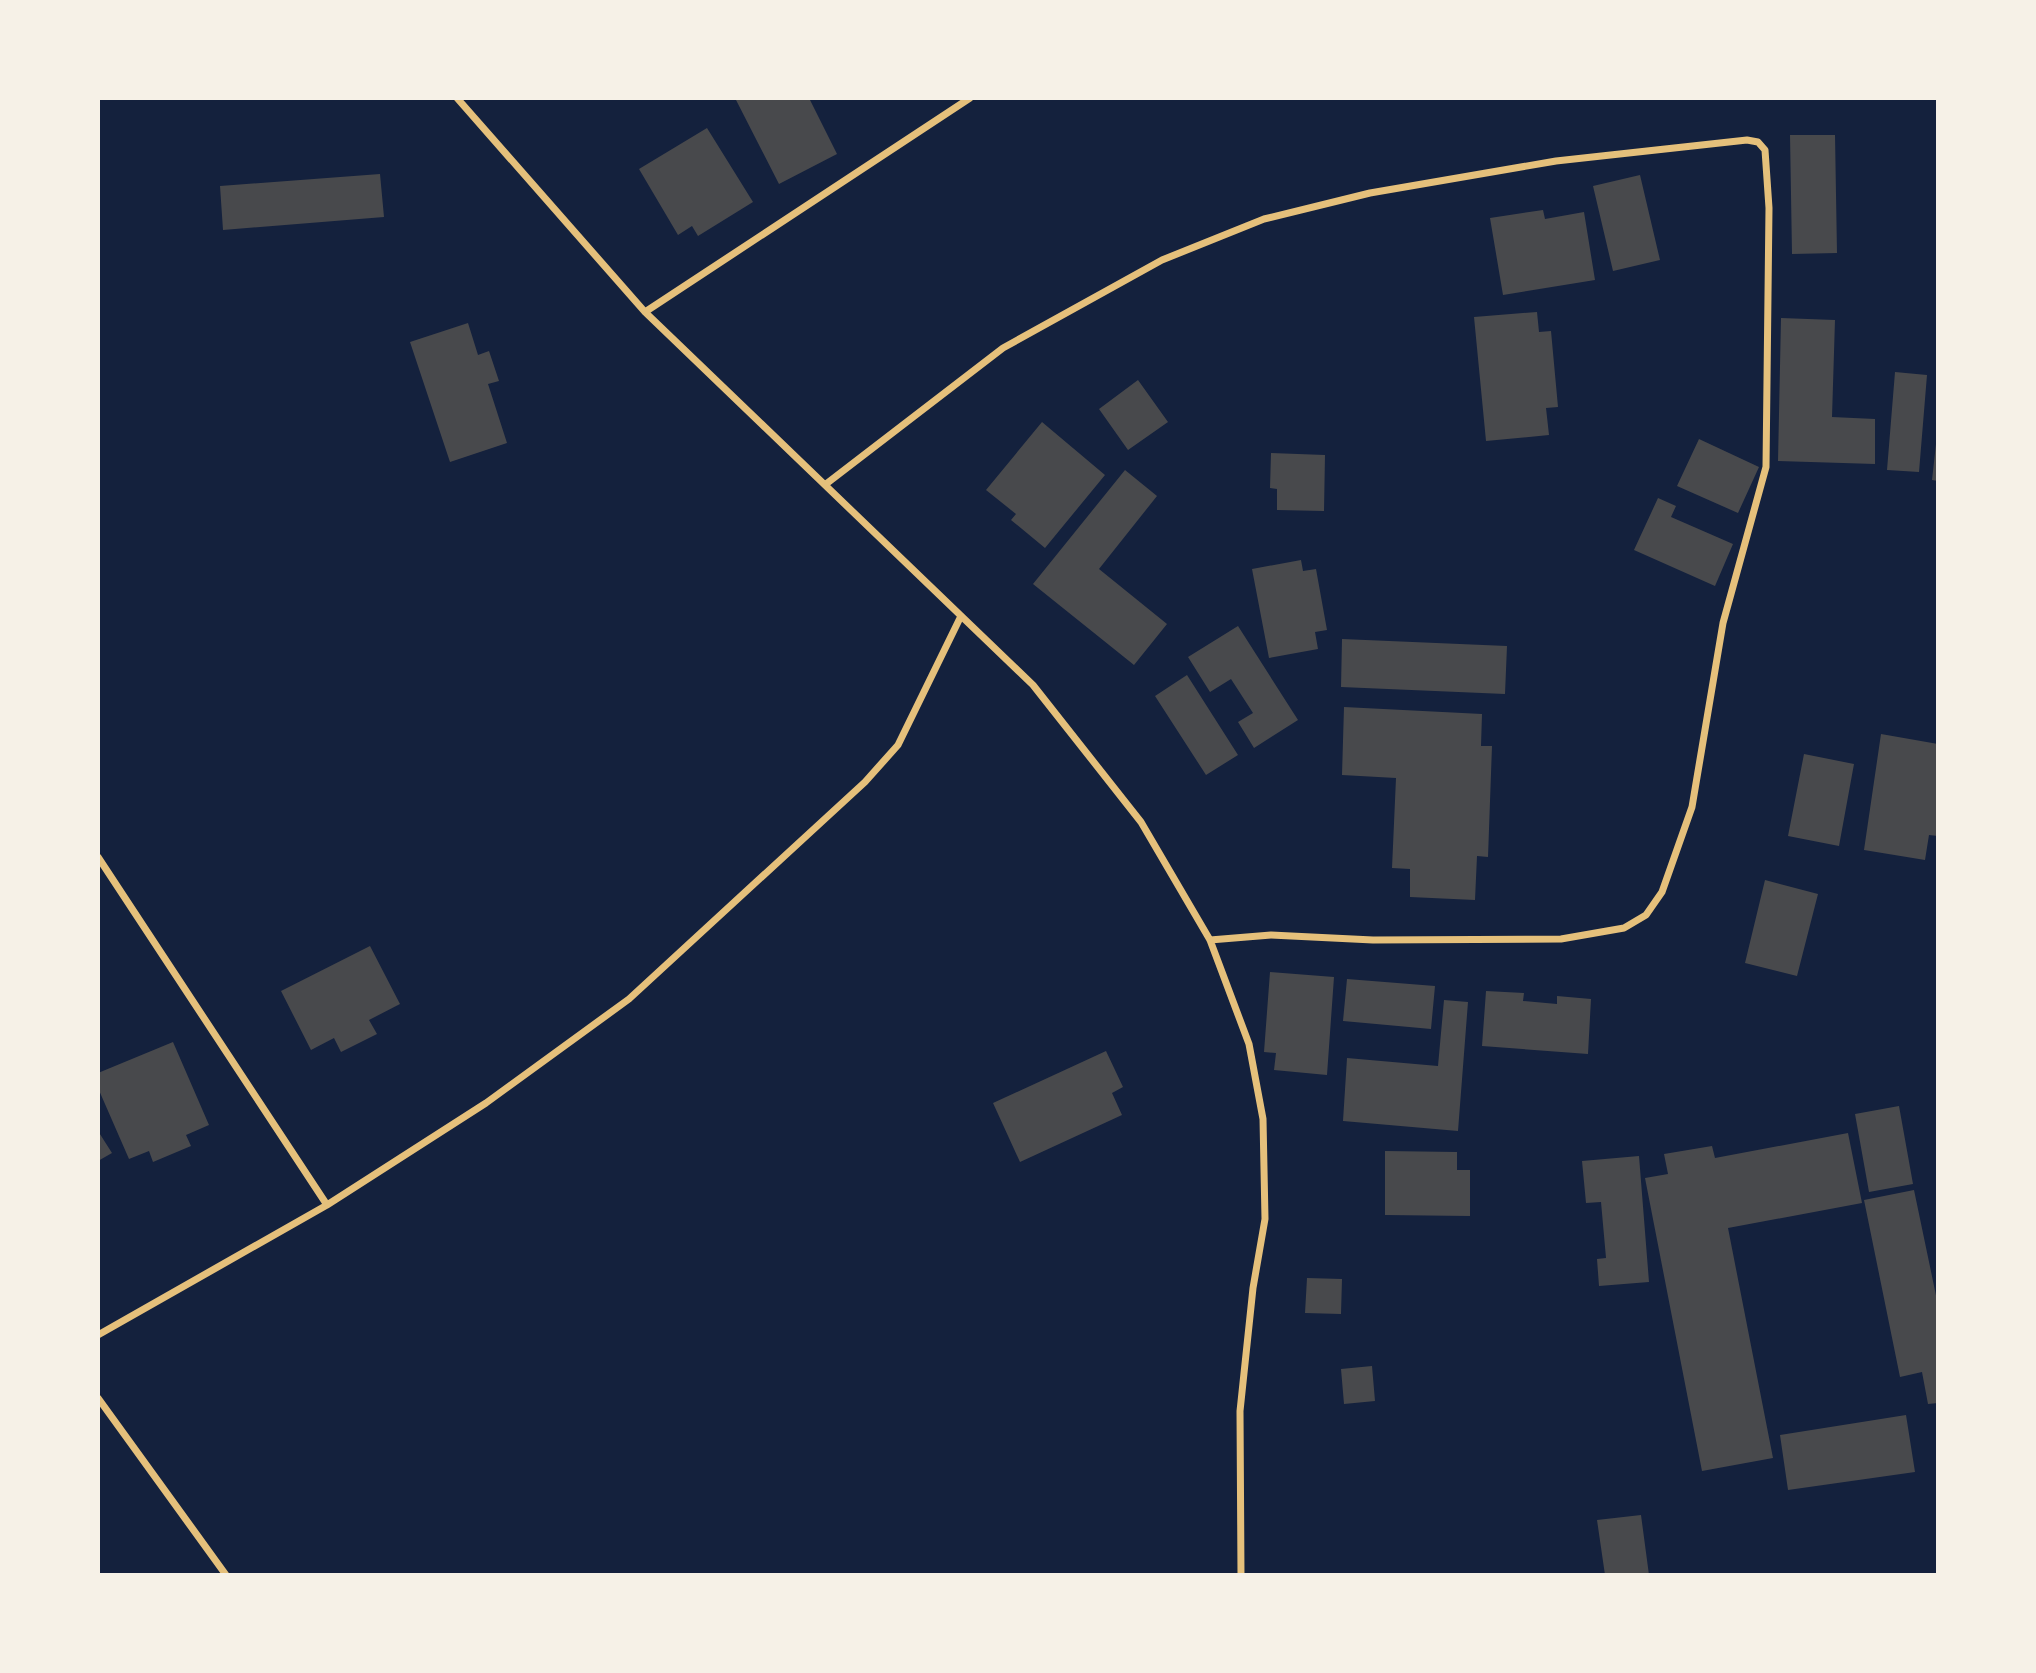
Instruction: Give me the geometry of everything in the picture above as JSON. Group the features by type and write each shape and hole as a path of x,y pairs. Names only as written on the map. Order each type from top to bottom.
{"street":[{"path":"457,98 645,312 1033,685 1142,822 1210,940 1249,1044 1263,1119 1265,1219 1253,1287 1240,1411 1241,1575"},
{"path":"645,312 970,98"},
{"path":"826,484 1003,348 1162,260 1264,219 1370,193 1556,161 1747,140 1758,142 1765,150 1769,208 1766,467 1723,623 1692,807 1662,892 1646,915 1624,928 1562,939 1373,940 1271,935 1210,940"},
{"path":"98,1335 327,1205 486,1103 629,999 865,782 898,745 961,616"},
{"path":"98,857 327,1205"},
{"path":"98,1398 226,1575"}],"building":[{"path":"735,98 809,98 837,154 779,184"},
{"path":"707,128 753,202 698,236 692,226 678,235 639,169"},
{"path":"1790,135 1835,135 1837,253 1792,254"},
{"path":"380,174 384,217 223,230 220,186"},
{"path":"1640,175 1660,260 1613,271 1593,186"},
{"path":"1543,210 1545,219 1584,212 1595,280 1503,295 1490,218"},
{"path":"1537,312 1539,332 1551,331 1558,407 1546,408 1549,435 1486,441 1474,317"},
{"path":"1781,318 1835,320 1832,417 1875,419 1875,464 1778,461"},
{"path":"468,323 478,355 489,351 499,381 488,384 507,443 450,462 410,342"},
{"path":"1895,372 1927,375 1919,472 1887,470"},
{"path":"1138,380 1168,422 1128,450 1099,409"},
{"path":"1042,422 1105,475 1045,548 1011,520 1016,514 986,490"},
{"path":"1699,439 1759,467 1738,513 1677,486"},
{"path":"1938,444 1938,481 1932,480"},
{"path":"1271,453 1325,455 1324,511 1277,510 1277,489 1270,488"},
{"path":"1125,470 1157,496 1099,569 1167,624 1134,665 1033,584"},
{"path":"1658,498 1676,506 1671,517 1733,544 1715,586 1634,550"},
{"path":"1301,560 1303,571 1316,569 1327,630 1315,632 1318,649 1269,658 1252,569"},
{"path":"1238,626 1298,720 1254,748 1238,722 1253,713 1231,679 1210,692 1188,657"},
{"path":"1342,639 1507,646 1505,694 1341,687"},
{"path":"1187,675 1238,755 1206,775 1155,696"},
{"path":"1344,707 1482,714 1481,746 1492,746 1488,857 1477,856 1475,900 1410,897 1410,869 1392,868 1396,778 1342,775"},
{"path":"1881,734 1938,744 1938,836 1929,835 1925,860 1864,850"},
{"path":"1804,754 1854,764 1839,846 1788,836"},
{"path":"1765,880 1818,894 1797,976 1745,963"},
{"path":"370,946 400,1004 369,1020 377,1034 341,1052 334,1038 311,1050 281,991"},
{"path":"1270,972 1334,977 1327,1075 1274,1070 1276,1053 1264,1052"},
{"path":"1347,979 1435,986 1431,1029 1343,1021"},
{"path":"1486,991 1524,993 1523,1001 1557,1004 1557,996 1591,999 1588,1054 1482,1046"},
{"path":"1444,1000 1468,1002 1458,1131 1343,1121 1347,1058 1438,1066"},
{"path":"173,1042 209,1125 186,1135 191,1146 153,1162 149,1151 129,1159 98,1088 98,1073"},
{"path":"1106,1051 1123,1087 1112,1093 1122,1115 1020,1162 993,1103"},
{"path":"1899,1106 1913,1184 1869,1192 1855,1114"},
{"path":"98,1131 112,1153 98,1161"},
{"path":"1848,1133 1862,1203 1728,1228 1773,1458 1702,1471 1645,1178 1668,1174 1664,1154 1712,1146 1715,1158"},
{"path":"1385,1151 1457,1152 1457,1170 1470,1170 1470,1216 1385,1215"},
{"path":"1639,1156 1649,1282 1599,1286 1597,1259 1606,1258 1601,1202 1586,1203 1582,1161"},
{"path":"1914,1190 1938,1305 1938,1403 1928,1404 1922,1372 1900,1377 1864,1200"},
{"path":"1307,1278 1342,1279 1341,1314 1305,1313"},
{"path":"1372,1366 1375,1401 1344,1404 1341,1369"},
{"path":"1906,1415 1915,1472 1788,1490 1780,1435"},
{"path":"1641,1515 1649,1575 1605,1575 1597,1520"}]}
